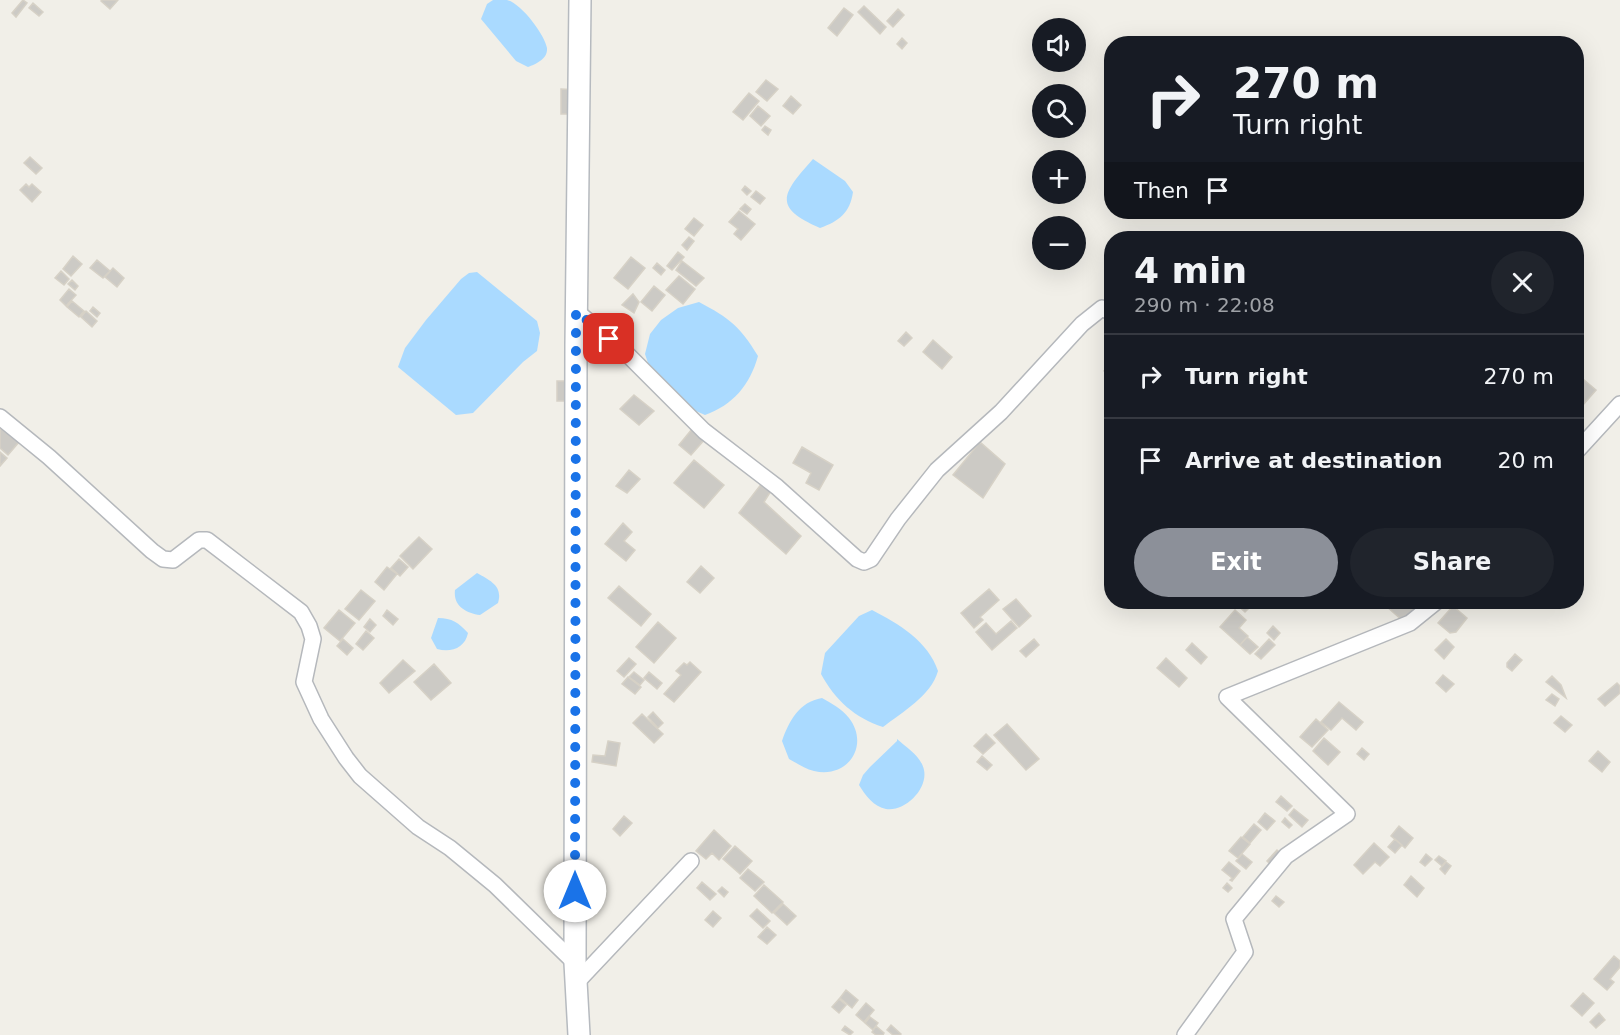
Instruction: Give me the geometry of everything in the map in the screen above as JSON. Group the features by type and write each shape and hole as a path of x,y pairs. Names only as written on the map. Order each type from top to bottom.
{"main road":[{"path":"579,1035 576,973 576,311 580,0"}],"street":[{"path":"576,311 625,352 704,431 777,487 857,559 864,562 871,559 898,519 937,470 1001,412 1082,324 1102,308 1104,309"},
{"path":"1584,444 1619,408"},
{"path":"0,417 49,457 125,528 163,559 173,560 199,540 207,540 301,612 313,639 304,682 321,719 346,758 360,776 418,826 495,885 576,973 692,861"},
{"path":"1185,1035 1245,952 1234,919 1286,856 1347,814 1227,697 1410,623 1427,609"}],"water":[{"path":"493,0 513,2 532,20 547,48 546,55 541,60 528,67 516,61 481,19 487,4"},
{"path":"813,159 845,181 853,192 846,211 833,222 820,228 794,213 788,206 787,198 795,181"},
{"path":"477,272 537,321 540,333 537,351 523,362 473,413 456,415 398,367 405,348 426,320 461,279 469,273"},
{"path":"699,302 733,324 758,356 750,376 739,393 724,406 705,415 689,408 650,369 645,354 650,334 661,320 678,308"},
{"path":"477,573 495,585 499,592 498,603 480,615 462,608 455,596 455,590"},
{"path":"872,610 892,621 920,642 938,671 923,696 883,727 863,719 847,707 839,700 821,674 825,653 859,616"},
{"path":"438,618 455,622 468,633 461,646 452,650 437,649 431,638"},
{"path":"822,698 840,709 849,718 855,728 857,739 856,749 846,765 826,772 811,770 789,759 782,741 788,726 801,708"},
{"path":"897,739 920,761 924,777 914,798 901,807 886,809 874,803 859,785 863,775"}],"building":[{"path":"23,0 27,3 16,17 12,13"},
{"path":"102,0 118,0 110,9"},
{"path":"33,3 43,12 39,16 29,8"},
{"path":"864,6 886,27 880,34 858,12"},
{"path":"844,8 853,15 837,36 828,28"},
{"path":"898,9 904,15 893,27 887,21"},
{"path":"902,38 907,43 902,49 897,44"},
{"path":"766,80 778,89 767,101 756,92"},
{"path":"561,89 578,90 578,114 561,114"},
{"path":"749,93 759,101 743,120 733,112"},
{"path":"791,96 801,105 793,114 783,106"},
{"path":"758,106 770,116 761,126 750,116"},
{"path":"765,126 771,130 768,135 762,130"},
{"path":"30,157 42,168 36,174 24,163"},
{"path":"26,184 29,187 32,184 41,192 32,202 20,190"},
{"path":"745,186 751,191 747,195 742,190"},
{"path":"756,191 765,198 760,204 751,197"},
{"path":"745,204 751,209 747,214 740,209"},
{"path":"739,211 755,224 741,240 734,234 738,229 729,222"},
{"path":"694,218 703,225 694,236 685,229"},
{"path":"689,237 694,241 687,250 682,245"},
{"path":"678,252 684,257 672,270 667,266"},
{"path":"73,256 82,264 71,276 63,269"},
{"path":"631,257 645,268 628,289 614,278"},
{"path":"97,260 110,271 103,278 90,268"},
{"path":"682,261 704,278 696,286 676,270"},
{"path":"657,263 665,270 661,275 653,268"},
{"path":"113,268 124,278 117,287 105,277"},
{"path":"61,271 69,279 64,285 55,278"},
{"path":"679,276 695,289 683,304 666,290"},
{"path":"72,280 78,286 75,290 68,284"},
{"path":"654,286 665,295 652,311 641,302"},
{"path":"69,289 76,295 66,306 60,300"},
{"path":"633,294 639,302 634,313 622,305"},
{"path":"72,301 84,311 79,317 67,307"},
{"path":"93,307 100,313 97,317 90,311"},
{"path":"86,311 97,321 92,327 81,317"},
{"path":"906,332 912,338 904,346 898,341"},
{"path":"933,340 952,357 942,369 923,352"},
{"path":"1584,380 1596,390 1584,404"},
{"path":"557,381 567,381 567,401 557,401"},
{"path":"634,395 654,411 639,425 620,409"},
{"path":"701,418 726,439 706,438 691,455 679,445"},
{"path":"2,428 19,442 8,455 0,448"},
{"path":"980,442 1005,464 983,498 953,475"},
{"path":"802,447 833,465 819,490 806,483 811,473 793,463"},
{"path":"0,452 7,458 0,466"},
{"path":"694,460 724,485 704,508 674,483"},
{"path":"629,470 640,479 627,493 616,486"},
{"path":"762,483 771,491 764,502 801,536 786,554 739,513"},
{"path":"623,523 632,532 624,541 635,550 626,561 605,544"},
{"path":"419,537 432,549 413,569 400,556"},
{"path":"399,559 408,567 400,576 391,568"},
{"path":"701,566 714,578 700,593 687,582"},
{"path":"387,567 397,574 384,590 375,582"},
{"path":"619,586 651,614 641,626 608,598"},
{"path":"989,589 999,600 980,617 983,620 974,628 961,613"},
{"path":"361,590 375,601 359,620 345,609"},
{"path":"1016,599 1031,616 1019,627 1003,609"},
{"path":"1389,609 1414,610 1404,622"},
{"path":"1450,609 1456,609 1467,618 1456,632 1450,633 1438,623"},
{"path":"339,610 355,623 340,641 324,628"},
{"path":"387,610 398,619 393,625 383,616"},
{"path":"1235,610 1246,620 1239,628 1248,636 1240,645 1220,627"},
{"path":"370,619 376,625 370,632 364,627"},
{"path":"1011,621 1017,628 992,650 976,632 986,623 996,634"},
{"path":"658,622 676,638 654,663 636,647"},
{"path":"1273,626 1280,633 1274,640 1267,633"},
{"path":"366,631 374,638 363,650 356,644"},
{"path":"1247,637 1258,647 1250,654 1240,645"},
{"path":"343,639 353,648 347,655 337,646"},
{"path":"1034,639 1039,645 1026,657 1020,651"},
{"path":"1269,639 1275,645 1261,659 1255,654"},
{"path":"1446,639 1454,647 1444,659 1435,650"},
{"path":"1192,643 1207,657 1201,664 1186,650"},
{"path":"1515,654 1522,660 1512,671 1507,667 1507,663"},
{"path":"629,658 636,664 624,677 617,671"},
{"path":"1166,658 1187,678 1179,687 1157,668"},
{"path":"403,660 415,671 389,693 380,683"},
{"path":"690,662 701,672 674,702 664,694 681,675 676,671 684,663 687,665"},
{"path":"434,664 451,683 431,700 414,682"},
{"path":"634,672 644,680 640,685 629,677"},
{"path":"649,672 662,683 657,689 644,678"},
{"path":"1443,675 1454,684 1446,692 1436,683"},
{"path":"1552,676 1561,685 1566,698 1546,682"},
{"path":"628,677 641,687 635,694 622,684"},
{"path":"1617,683 1620,686 1620,693 1605,706 1598,699"},
{"path":"1552,694 1559,699 1555,706 1546,700"},
{"path":"1339,702 1363,722 1356,730 1342,718 1331,730 1321,722"},
{"path":"653,712 663,723 658,728 648,717"},
{"path":"642,714 663,734 654,743 633,723"},
{"path":"1561,716 1572,725 1565,732 1554,723"},
{"path":"1316,719 1328,730 1312,747 1300,737"},
{"path":"1007,724 1039,759 1026,770 994,735"},
{"path":"986,734 995,743 983,754 974,746"},
{"path":"1324,738 1340,752 1328,765 1313,751"},
{"path":"608,741 620,743 616,766 592,762 593,755 605,756"},
{"path":"1362,748 1369,754 1364,760 1357,754"},
{"path":"1598,751 1610,762 1602,772 1589,761"},
{"path":"982,756 992,765 987,770 977,762"},
{"path":"1281,796 1292,806 1287,811 1276,802"},
{"path":"1294,809 1308,820 1302,827 1289,815"},
{"path":"1265,813 1275,821 1267,830 1258,822"},
{"path":"624,816 632,823 620,836 613,829"},
{"path":"1285,818 1292,825 1289,828 1282,822"},
{"path":"1254,824 1261,830 1250,843 1243,837"},
{"path":"1399,826 1413,838 1405,848 1391,836"},
{"path":"714,830 731,846 719,860 712,853 706,859 696,851"},
{"path":"1241,837 1250,844 1238,858 1229,851"},
{"path":"1395,839 1402,845 1395,853 1388,847"},
{"path":"1374,843 1389,857 1380,866 1375,862 1363,874 1354,865"},
{"path":"735,846 752,861 740,874 723,859"},
{"path":"1277,850 1283,855 1273,867 1267,861"},
{"path":"1242,854 1252,862 1246,869 1236,861"},
{"path":"1426,854 1432,859 1425,866 1420,862"},
{"path":"1439,856 1446,861 1442,866 1435,860"},
{"path":"1229,862 1240,871 1232,881 1230,880 1232,878 1222,870"},
{"path":"1446,862 1451,866 1445,874 1440,869"},
{"path":"748,869 764,882 755,891 740,878"},
{"path":"1411,876 1424,888 1417,897 1404,885"},
{"path":"702,882 716,894 710,900 697,888"},
{"path":"1227,883 1232,888 1228,892 1223,888"},
{"path":"764,885 783,902 772,913 754,896"},
{"path":"722,887 728,892 724,897 718,891"},
{"path":"1276,896 1284,902 1279,907 1272,901"},
{"path":"783,904 796,916 787,925 774,913"},
{"path":"757,909 770,921 763,928 750,916"},
{"path":"713,911 721,918 713,927 705,920"},
{"path":"767,927 776,935 767,944 758,937"},
{"path":"1614,956 1620,961 1620,967 1610,979 1614,982 1607,990 1594,979"},
{"path":"846,990 858,1000 852,1008 840,998"},
{"path":"1583,993 1594,1003 1582,1016 1571,1006"},
{"path":"839,999 846,1005 839,1013 832,1007"},
{"path":"866,1003 874,1010 864,1022 856,1015"},
{"path":"1599,1013 1605,1020 1596,1028 1590,1022"},
{"path":"870,1017 878,1023 873,1030 865,1023"},
{"path":"891,1025 900,1035 893,1035 887,1030"},
{"path":"845,1026 853,1032 850,1035 842,1030"},
{"path":"876,1026 884,1033 883,1035 876,1035 872,1032"}],"route":[{"path":"575,891 576,311 609,339"}]}
